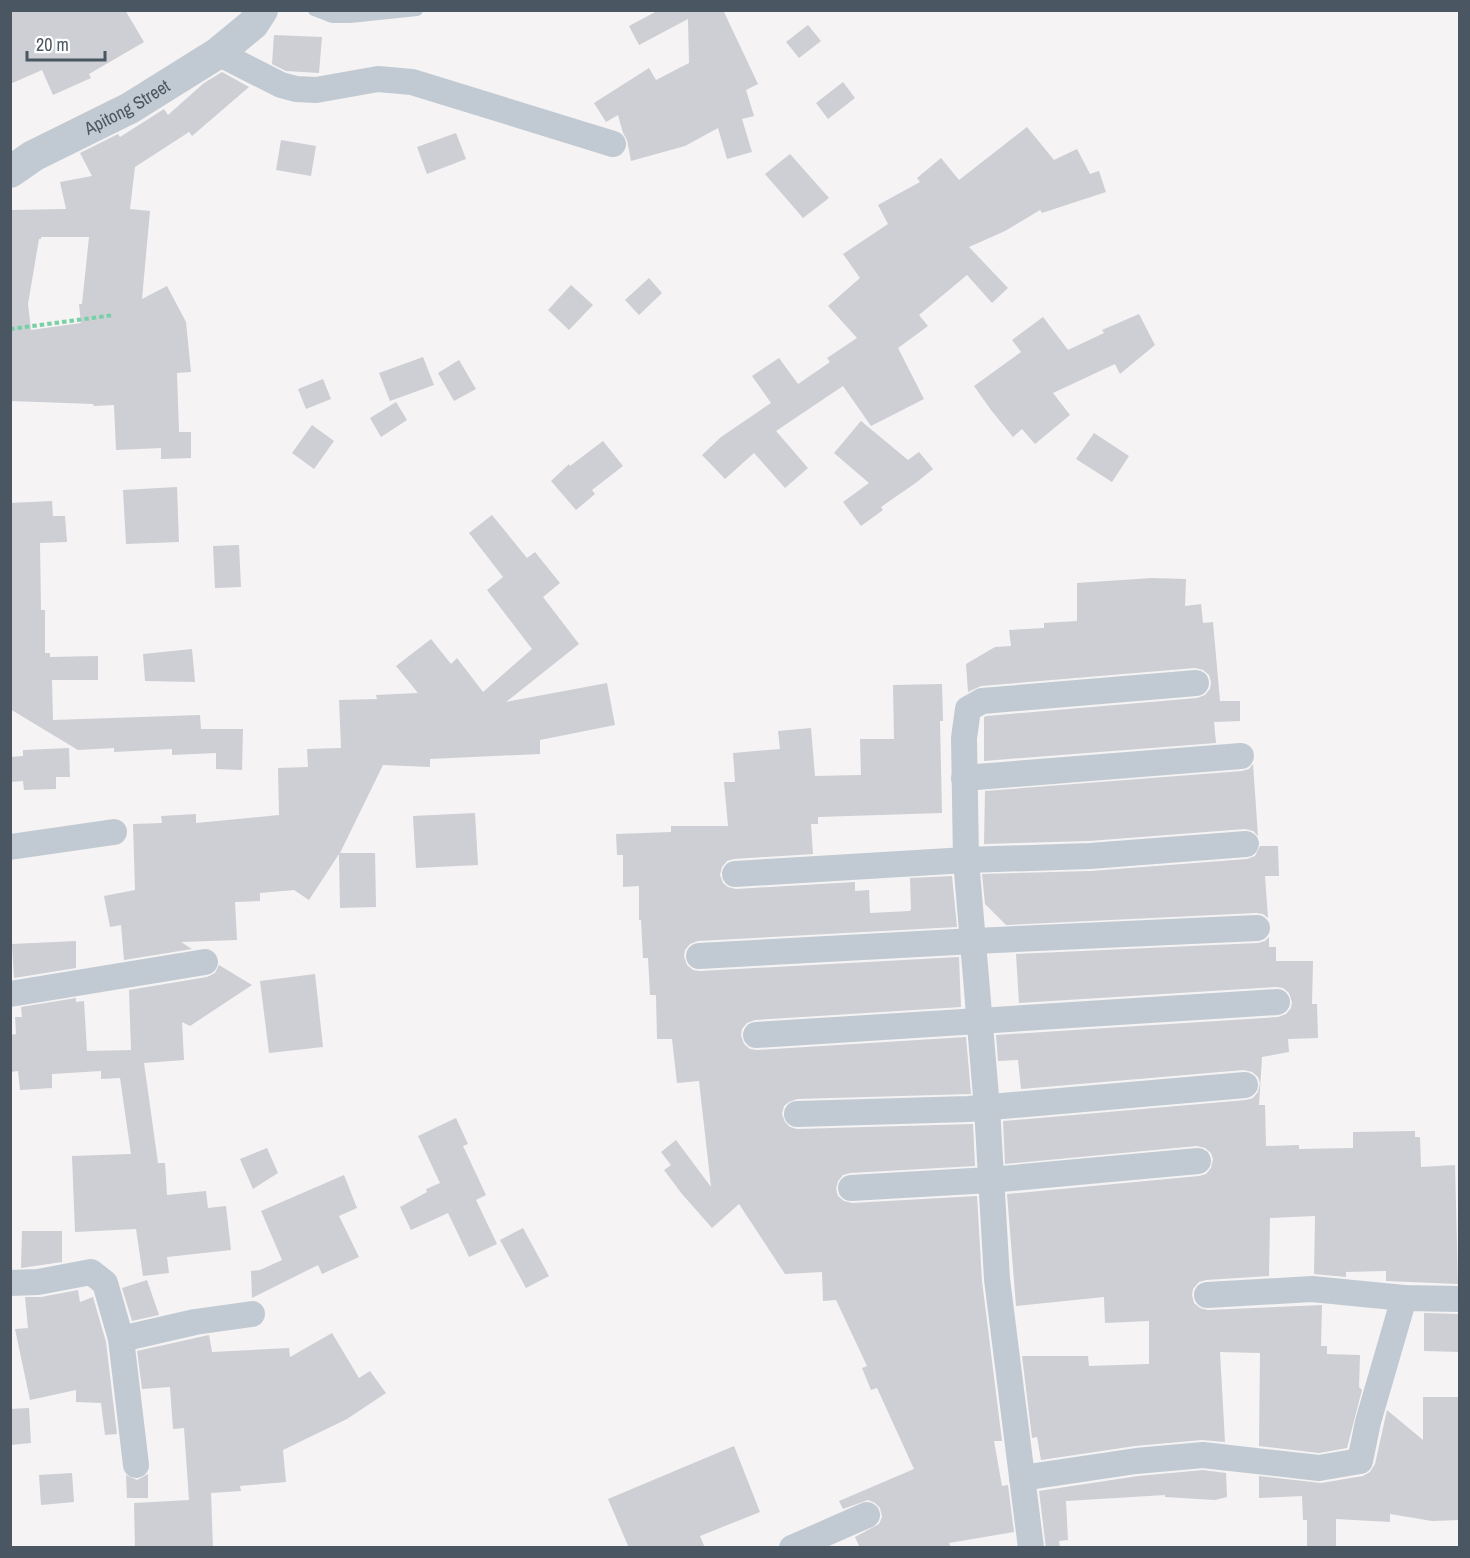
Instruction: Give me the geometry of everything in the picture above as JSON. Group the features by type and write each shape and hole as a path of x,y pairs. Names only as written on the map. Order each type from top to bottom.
{"street":[{"name":"Apitong Street","path":"10,172 33,156 130,108 218,53 253,24 262,10"},
{"path":"218,53 281,85 296,89 316,90 378,79 412,82 613,144"},
{"path":"1032,1548 997,1279 987,1108 966,860 964,738 968,709 982,701 1196,682"},
{"path":"964,778 1241,756"},
{"path":"10,847 114,832"},
{"path":"735,874 966,860 1090,856 1246,844"},
{"path":"699,956 1257,928"},
{"path":"10,994 205,962"},
{"path":"756,1035 1277,1002"},
{"path":"796,1114 987,1108 1245,1085"},
{"path":"852,1188 990,1180 1198,1161"},
{"path":"10,1283 38,1282 91,1272 105,1283 121,1339 136,1465"},
{"path":"1207,1295 1312,1289 1404,1298 1460,1299"},
{"path":"1022,1478 1136,1461 1203,1455 1320,1468 1360,1461 1368,1422 1404,1298"},
{"path":"121,1339 195,1322 252,1314"},
{"path":"792,1548 867,1515"}],"lane":[{"path":"314,10 332,17 417,10"}],"path":[{"path":"10,329 114,315"}],"building":[{"path":"10,10 125,10 144,42 89,74 91,78 53,95 42,70 10,84"},
{"path":"659,10 723,10 758,84 746,90 754,116 742,119 752,152 727,159 718,128 685,146 631,161 627,140 618,115 606,122 594,103 649,68 656,80 689,63 688,19 639,45 629,26"},
{"path":"808,25 821,41 799,58 786,42"},
{"path":"274,35 322,37 319,73 286,71 272,64"},
{"path":"222,72 249,87 192,136 189,132 135,167 130,209 150,211 142,299 167,286 186,322 191,372 177,373 179,432 191,432 191,458 161,459 161,448 116,450 114,405 10,401 10,210 66,209 60,182 92,176 80,153 118,134 120,137 164,109 168,115 204,83","holes":["41,237 89,237 82,304 79,304 81,323 31,330 28,304 39,239"]},
{"path":"843,82 855,98 828,119 816,103"},
{"path":"1027,127 1054,160 1077,149 1090,174 1099,171 1106,192 1042,213 1040,210 1005,231 969,247 1008,288 992,303 967,275 919,315 928,326 898,348 924,399 871,426 843,386 776,431 808,468 785,488 754,453 725,479 702,455 721,437 771,403 752,376 779,358 798,384 830,362 827,358 857,338 828,306 860,278 843,254 888,224 878,205 920,182 917,178 941,158 959,180"},
{"path":"456,133 466,159 427,174 417,147"},
{"path":"281,140 316,146 311,176 276,170"},
{"path":"790,154 829,198 803,218 765,174"},
{"path":"649,278 662,293 639,315 625,300"},
{"path":"571,285 593,305 569,330 548,310"},
{"path":"1139,314 1155,345 1120,374 1115,364 1053,393 1070,415 1035,444 1022,429 1013,437 974,386 1021,352 1012,340 1043,317 1068,350 1104,333 1102,330"},
{"path":"423,357 434,385 390,401 379,373"},
{"path":"459,360 476,389 454,401 438,373"},
{"path":"323,379 331,399 306,409 298,389"},
{"path":"396,402 407,420 381,437 370,418"},
{"path":"861,421 908,460 919,452 933,469 881,507 883,510 861,526 843,502 869,483 834,453"},
{"path":"312,425 334,441 314,469 292,453"},
{"path":"1094,433 1129,456 1112,482 1076,459"},
{"path":"603,441 623,466 592,490 595,494 576,510 551,481 569,464 570,466"},
{"path":"177,487 179,542 126,544 123,490"},
{"path":"52,501 53,516 65,516 67,542 40,543 41,610 45,610 45,653 50,653 50,657 98,656 98,680 52,680 53,720 200,715 201,729 243,729 242,770 216,769 216,753 172,755 172,749 114,752 114,748 78,750 10,709 10,503"},
{"path":"492,515 527,558 535,552 560,583 543,597 579,644 506,702 607,683 615,725 540,740 540,754 430,759 430,767 383,765 340,853 375,853 376,907 340,908 339,854 309,900 294,890 260,893 260,901 235,902 237,940 181,942 192,949 124,960 121,925 110,927 104,896 135,890 133,824 162,823 161,816 196,814 196,823 279,815 278,768 308,767 307,749 341,748 339,700 377,699 376,695 418,693 396,666 431,639 451,664 457,658 483,692 532,649 487,590 503,577 469,533"},
{"path":"239,545 241,587 215,588 213,546"},
{"path":"1152,578 1186,579 1185,606 1201,604 1203,623 1213,622 1220,701 1240,701 1240,721 1214,722 1216,743 984,761 984,717 987,716 1197,698 1205,695 1210,689 1209,675 1195,668 981,686 968,692 966,664 995,647 1011,646 1009,630 1044,628 1044,623 1077,621 1077,583"},
{"path":"192,649 195,682 145,681 143,654"},
{"path":"942,684 943,721 940,721 942,813 818,817 818,824 811,824 813,854 734,859 727,861 720,875 723,883 736,889 855,882 855,891 869,890 870,913 910,911 910,878 952,876 957,927 698,941 690,944 684,956 687,965 693,970 700,971 959,957 961,1007 755,1020 747,1023 742,1029 744,1044 750,1049 757,1050 966,1037 971,1094 797,1099 784,1106 782,1114 790,1127 797,1129 973,1124 975,1166 850,1173 843,1175 836,1189 838,1196 852,1203 977,1196 982,1281 1002,1441 994,1441 1002,1486 1008,1485 1014,1532 949,1543 951,1548 860,1548 855,1537 879,1524 882,1517 880,1508 868,1500 843,1509 839,1501 914,1469 877,1388 871,1390 862,1368 867,1366 836,1300 823,1301 822,1272 785,1274 739,1204 712,1228 664,1170 671,1165 661,1152 676,1140 711,1187 699,1081 677,1083 672,1039 657,1039 656,995 650,995 648,958 643,958 641,920 639,920 639,886 623,887 623,855 617,855 616,834 671,832 671,826 728,826 724,782 735,782 733,753 780,749 778,731 811,728 815,776 861,775 860,739 894,739 893,685"},
{"path":"69,748 70,777 56,777 56,789 24,790 23,781 10,782 10,757 23,756 23,750"},
{"path":"1253,764 1258,836 1253,831 1245,829 1089,841 984,844 985,791 1242,771 1249,769"},
{"path":"475,813 478,865 416,868 413,816"},
{"path":"1260,846 1278,846 1279,876 1265,876 1268,918 1256,913 1006,925 985,904 982,874 1091,871 1247,859 1255,856"},
{"path":"1269,937 1269,947 1276,947 1276,961 1313,961 1312,1004 1317,1004 1318,1038 1288,1039 1289,1052 1262,1057 1259,1105 1265,1105 1266,1146 1299,1145 1299,1149 1353,1148 1353,1132 1415,1131 1415,1137 1420,1137 1421,1167 1455,1165 1458,1284 1386,1281 1386,1271 1346,1272 1346,1277 1314,1274 1315,1216 1270,1218 1269,1276 1199,1282 1193,1289 1194,1303 1208,1310 1322,1305 1321,1346 1327,1346 1327,1354 1360,1355 1359,1387 1362,1390 1347,1448 1319,1453 1259,1446 1260,1353 1220,1352 1225,1442 1202,1440 1135,1446 1041,1460 1037,1437 1032,1438 1022,1356 1088,1356 1089,1366 1149,1364 1149,1321 1105,1323 1104,1297 1016,1306 1007,1194 1199,1176 1206,1174 1211,1168 1213,1159 1211,1153 1205,1148 1197,1146 1005,1164 1003,1121 1246,1100 1253,1098 1258,1092 1260,1083 1258,1077 1252,1072 1244,1070 1021,1089 1018,1060 998,1061 996,1035 1278,1017 1286,1014 1292,1002 1289,993 1283,988 1276,987 1019,1003 1016,954 1258,943"},
{"path":"76,941 76,968 14,978 12,944"},
{"path":"219,965 252,985 190,1026 182,1022 184,1060 144,1063 158,1163 165,1163 167,1195 206,1191 208,1208 226,1206 231,1250 167,1257 169,1273 143,1276 136,1229 75,1232 72,1156 131,1154 120,1078 101,1079 101,1071 52,1074 52,1088 20,1090 18,1071 11,1072 10,1035 16,1034 15,1017 22,1017 21,1007 76,998 76,1002 84,1001 87,1051 131,1050 129,990 207,977 215,973"},
{"path":"315,974 323,1047 269,1053 260,981"},
{"path":"456,1118 468,1144 463,1146 486,1195 476,1200 497,1244 469,1257 448,1213 411,1230 400,1207 427,1192 426,1189 440,1183 418,1136"},
{"path":"267,1148 278,1173 253,1189 240,1159"},
{"path":"344,1175 357,1208 339,1216 359,1257 322,1274 318,1265 252,1298 251,1271 260,1270 282,1260 261,1211"},
{"path":"523,1228 549,1276 526,1288 500,1240"},
{"path":"22,1231 62,1231 62,1262 21,1268"},
{"path":"147,1280 159,1315 132,1321 122,1288"},
{"path":"78,1290 80,1302 93,1297 106,1342 117,1434 105,1435 101,1403 76,1402 76,1390 30,1400 15,1329 28,1328 25,1297 41,1297"},
{"path":"1424,1313 1460,1314 1460,1352 1424,1351"},
{"path":"332,1333 359,1378 370,1371 386,1393 347,1419 283,1450 286,1482 240,1486 241,1491 211,1493 213,1548 135,1548 134,1503 189,1500 184,1428 173,1429 170,1387 142,1389 137,1351 209,1335 212,1352 289,1348 290,1357"},
{"path":"1423,1397 1460,1397 1460,1520 1432,1521 1390,1514 1390,1522 1336,1519 1336,1548 1307,1548 1307,1520 1303,1520 1302,1496 1259,1498 1259,1476 1321,1483 1363,1476 1370,1472 1375,1464 1387,1410 1423,1440"},
{"path":"29,1408 31,1443 11,1445 10,1409"},
{"path":"734,1446 760,1512 700,1536 705,1548 629,1548 608,1499"},
{"path":"1203,1470 1226,1473 1227,1497 1215,1500 1165,1497 1165,1495 1066,1501 1068,1540 1059,1541 1060,1548 1046,1548 1039,1491 1138,1476"},
{"path":"72,1473 74,1502 41,1505 39,1475"},
{"path":"148,1474 148,1498 127,1498 126,1475 137,1480"}]}
